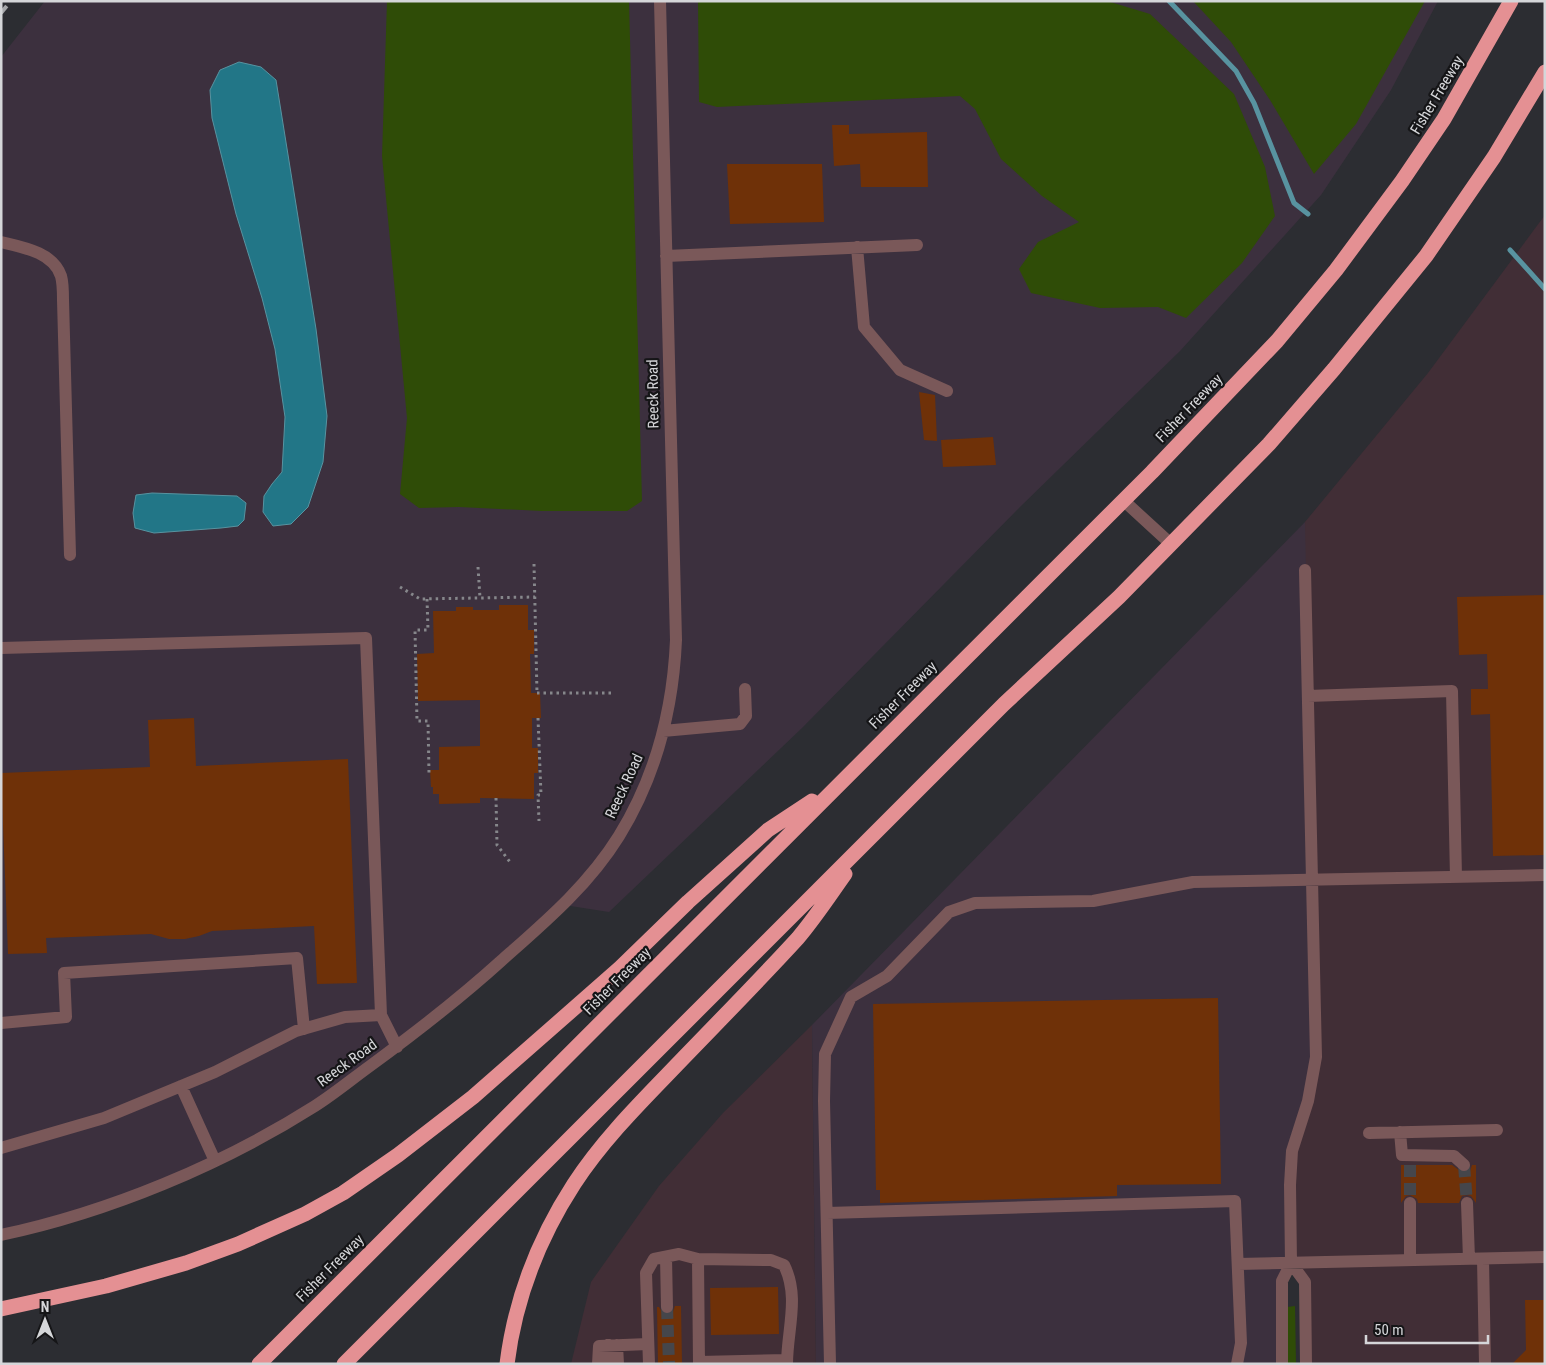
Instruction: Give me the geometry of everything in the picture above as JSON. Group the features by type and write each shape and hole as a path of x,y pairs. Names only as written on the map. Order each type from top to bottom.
{"highway":[{"name":"Fisher Freeway","path":"259,1364 1123,500 1277,341 1336,270 1402,181 1444,119 1511,1"},
{"path":"344,1364 1004,704 1119,597 1269,444 1334,369 1426,256 1494,157 1545,72"},
{"path":"1,1309 106,1286 186,1263 246,1240 305,1214 343,1192 398,1156 473,1097 620,968 688,902 768,830 838,784"},
{"path":"507,1364 520,1300 530,1271 556,1214 574,1184 610,1136 799,936 877,832"}],"street":[{"name":"Reeck Road","path":"1,1235 66,1218 121,1200 214,1161 316,1105 469,991 564,905 593,872 618,837 631,814 652,767 663,731 672,692 676,640 660,1"},
{"path":"1,242 28,249 51,260 61,276 64,300 70,555"},
{"path":"666,256 917,245"},
{"path":"857,247 864,327 900,370 947,391"},
{"path":"1123,500 1170,544"},
{"path":"1282,1364 1282,1281 1291,1262 1290,1185 1292,1151 1308,1101 1316,1057 1305,570"},
{"path":"1,648 366,638 381,1015 396,1047"},
{"path":"663,731 740,724 746,716 745,689"},
{"path":"1308,696 1452,691 1456,877"},
{"path":"830,1364 824,1101 825,1054 851,998 888,976 949,912 975,903 1093,901 1193,882 1545,875"},
{"path":"1,1023 66,1017 64,973 297,958 304,1029"},
{"path":"1,1148 104,1118 215,1072 296,1031 345,1017 381,1015"},
{"path":"181,1086 214,1161"},
{"path":"1369,1133 1497,1130"},
{"path":"1400,1132 1402,1156 1410,1160 1454,1156 1464,1165"},
{"path":"826,1213 1235,1201 1241,1343 1237,1364"},
{"path":"1410,1203 1410,1260"},
{"path":"1467,1203 1469,1259"},
{"path":"649,1364 646,1273 660,1258 679,1254 698,1259 771,1260 784,1265 790,1277 793,1306 787,1362 699,1363 698,1259"},
{"path":"1238,1264 1545,1257"},
{"path":"660,1258 667,1307"},
{"path":"1483,1259 1485,1364"},
{"path":"1291,1262 1305,1282 1306,1364"},
{"path":"608,1345 648,1344"},
{"path":"598,1364 608,1345"},
{"path":"608,1345 608,1364"},
{"path":"608,1345 618,1364"}],"path":[{"path":"534,564 537,693 612,693"},
{"path":"478,567 480,598"},
{"path":"400,587 420,599 535,597"},
{"path":"427,599 428,630 415,630 417,720 428,720 430,772"},
{"path":"538,718 542,795 536,795 539,821"},
{"path":"496,798 497,845 510,862"}],"shaded area":[{"path":"45,1 1438,1 1391,90 1321,195 1180,351 1021,506 802,728 609,912 564,905 316,1105 161,1184 1,1235 1,57"},
{"path":"1545,215 1545,1364 1306,1364 1305,1282 1290,1237 1305,522 1428,373"},
{"path":"1305,522 1316,1057 1292,1151 1290,1237 1282,1281 1282,1364 816,1364 812,1025"},
{"path":"812,1025 816,1364 571,1364 591,1282 659,1186 723,1113"}],"green space":[{"path":"387,1 629,1 642,501 627,511 542,511 459,507 419,508 400,494 407,418 382,156"},
{"path":"698,1 1107,1 1150,14 1234,94 1265,167 1275,216 1242,263 1186,318 1158,307 1100,308 1031,293 1019,269 1038,242 1079,222 1042,196 1001,159 975,109 960,96 717,107 699,102"},
{"path":"1193,1 1425,1 1356,124 1314,174 1270,100 1231,42"},
{"path":"1295,1306 1296,1364 1288,1364 1287,1307"}],"water":[{"path":"239,62 261,67 276,80 316,329 327,416 323,462 308,507 291,524 273,526 263,512 264,496 282,472 285,417 275,349 262,298 236,214 212,118 210,90 220,70"},
{"path":"152,493 237,496 246,503 244,520 238,526 154,533 135,528 133,513 136,495"}],"building":[{"path":"832,125 849,125 849,134 927,132 928,187 861,187 860,164 834,166"},
{"path":"727,164 822,164 824,222 730,224"},
{"path":"919,392 935,395 937,441 924,440"},
{"path":"993,437 996,465 943,467 941,440"},
{"path":"1545,595 1545,855 1493,856 1490,714 1471,715 1471,689 1488,689 1487,654 1459,655 1457,597"},
{"path":"499,605 528,605 528,630 534,630 534,654 530,654 531,693 540,693 541,718 532,718 532,748 538,748 538,773 534,773 534,799 480,798 480,803 439,804 439,794 433,794 433,787 431,787 430,770 439,770 439,747 480,746 480,700 418,701 417,654 434,653 433,611 456,611 456,607 473,607 473,610 499,610"},
{"path":"194,718 196,766 348,759 357,983 317,984 314,926 212,931 185,939 169,939 151,934 46,938 47,953 8,954 1,773 150,767 148,720"},
{"path":"1218,998 1221,1184 1117,1185 1117,1196 880,1203 880,1190 876,1190 873,1004"},
{"path":"1401,1165 1452,1165 1463,1173 1470,1171 1472,1165 1476,1165 1476,1203 1471,1196 1467,1195 1462,1196 1459,1203 1418,1203 1417,1199 1410,1195 1406,1196 1401,1203"},
{"path":"778,1287 779,1334 711,1335 710,1288"},
{"path":"1525,1300 1545,1300 1545,1364 1512,1364 1526,1350"},
{"path":"675,1306 681,1306 682,1364 658,1364 657,1307 659,1307 663,1314 667,1315 672,1314"}],"waterway":[{"path":"1169,1 1236,71 1254,103 1294,203 1308,214"},
{"path":"1510,250 1545,289"}],"tunnel":[{"path":"1410,1165 1410,1203"},
{"path":"1464,1165 1467,1203"},
{"path":"667,1307 669,1364"}],"railway":[{"path":"1,13 11,1"}]}
